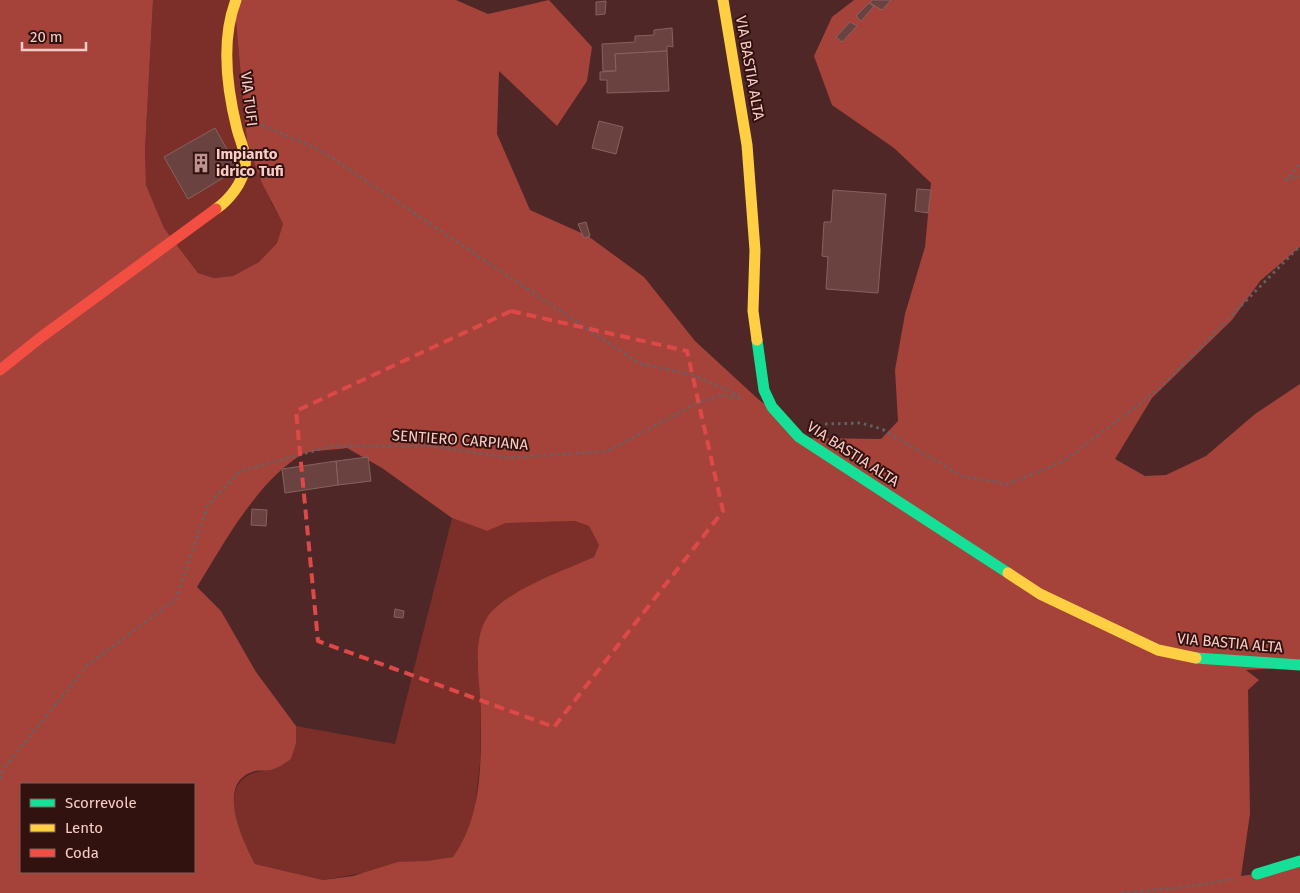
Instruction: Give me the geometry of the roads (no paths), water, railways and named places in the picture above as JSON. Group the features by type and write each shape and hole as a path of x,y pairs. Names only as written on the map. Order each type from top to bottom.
{"street":[{"name":"VIA TUFI","path":"0,370 40,338 227,201 241,179 245,166 235,117 227,40 232,8 236,0"},
{"name":"VIA BASTIA ALTA","path":"723,0 747,145 755,250 753,311 762,377 764,390 783,422 799,437 1040,594 1132,638 1158,650 1195,658 1300,664"},
{"path":"1257,874 1300,860"}],"place":[{"name":"Impianto idrico Tufi","path":"201,163"}]}
